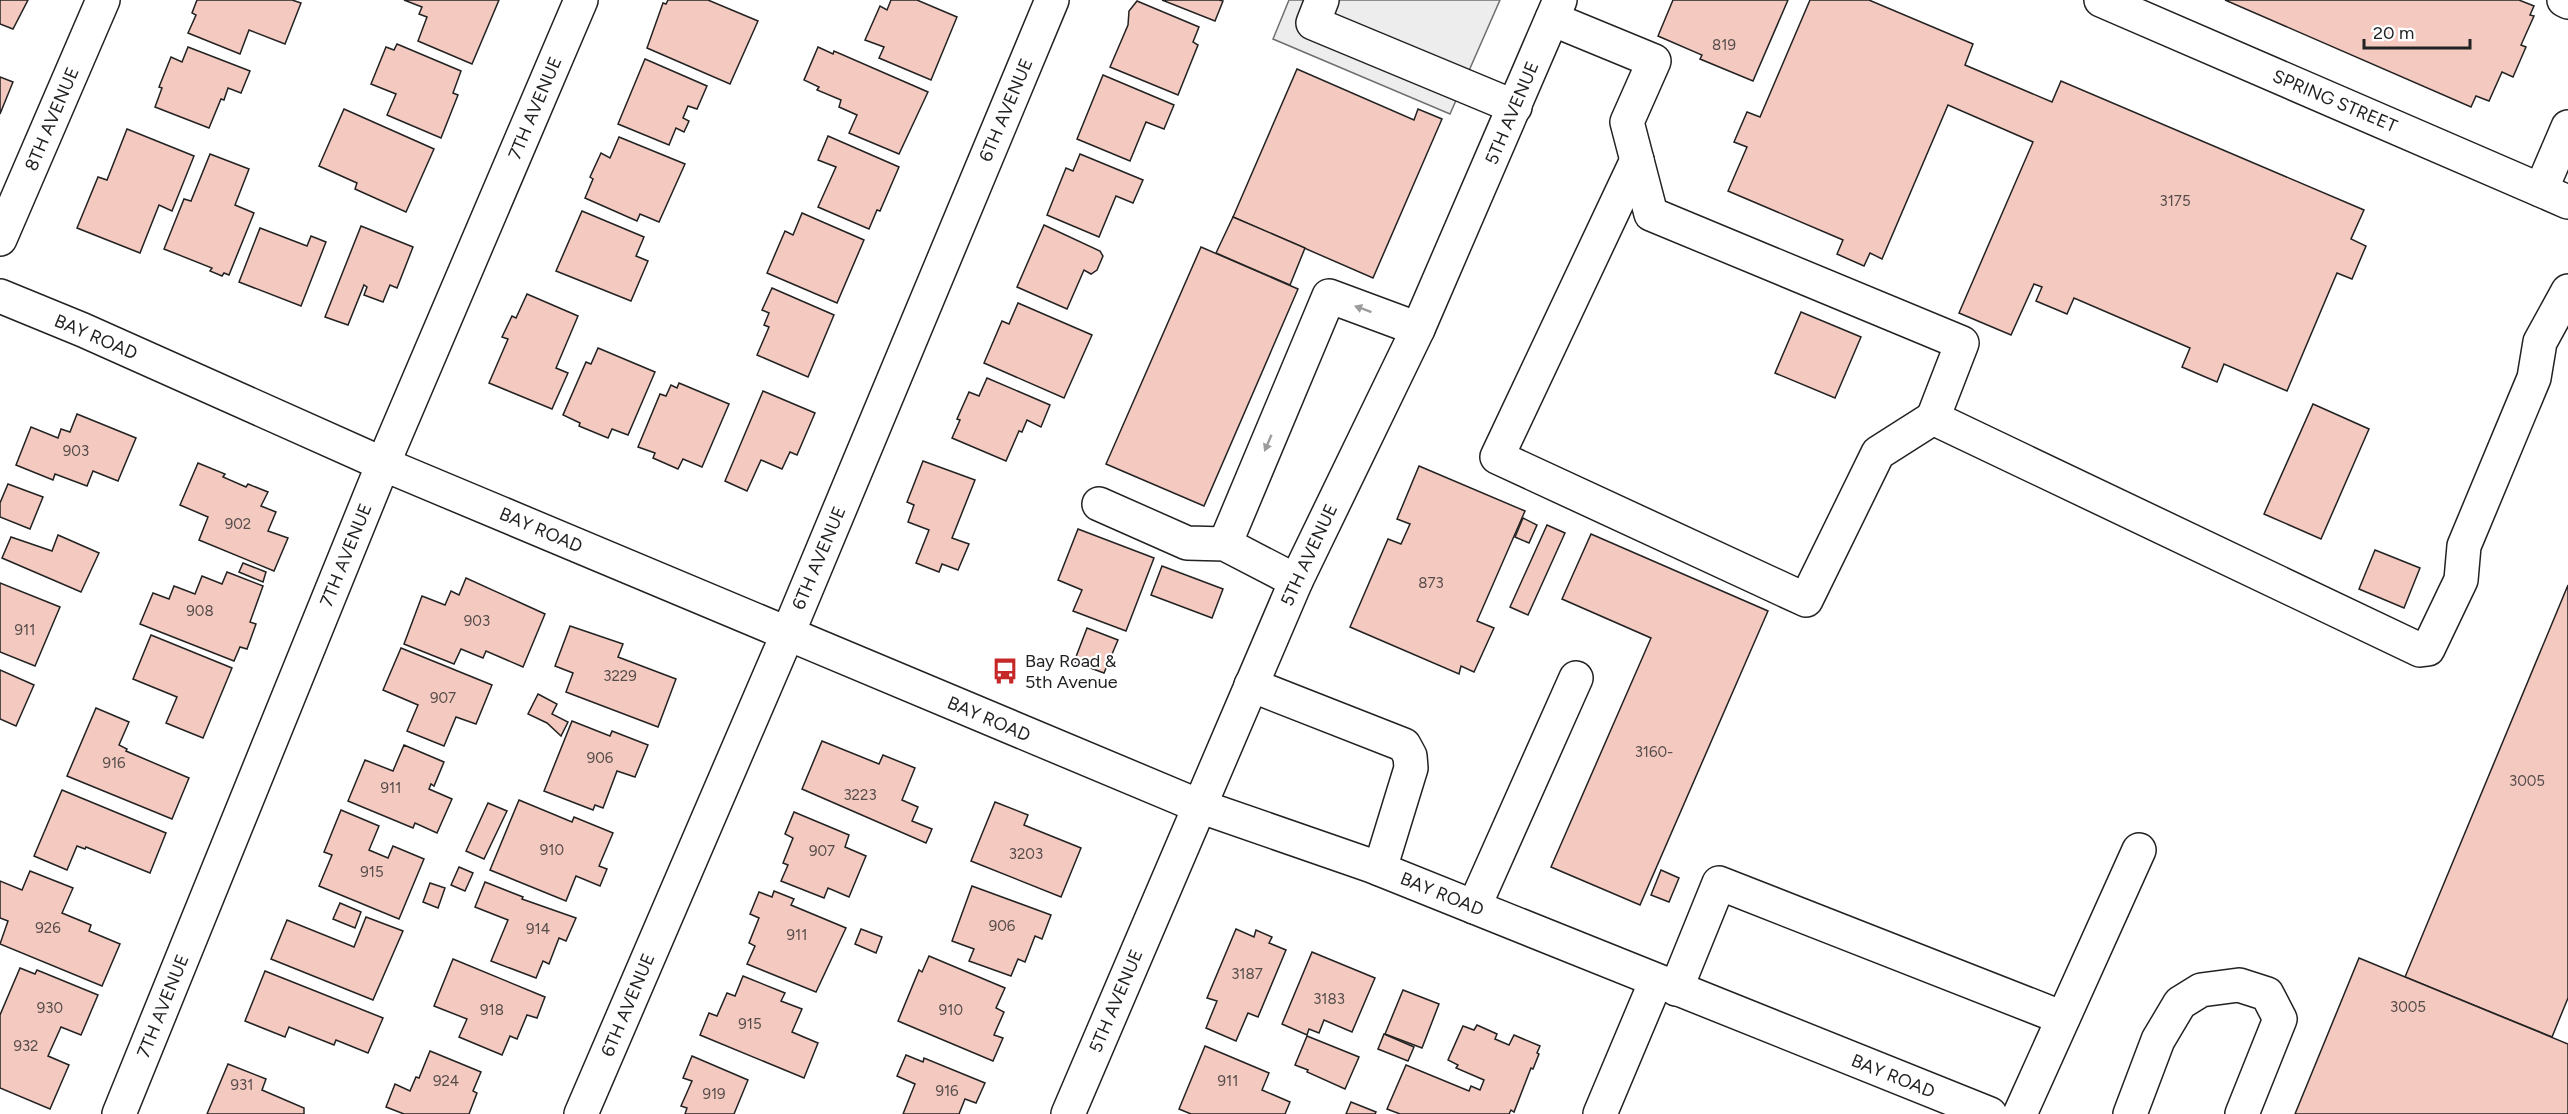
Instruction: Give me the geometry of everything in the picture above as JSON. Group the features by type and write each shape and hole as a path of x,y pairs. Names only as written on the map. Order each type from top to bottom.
{"street":[{"name":"8TH AVENUE","path":"0,239 103,0"},
{"name":"7TH AVENUE","path":"119,1114 383,464 581,0"},
{"name":"6TH AVENUE","path":"581,1114 788,633 1052,0"},
{"path":"1322,0 1312,23 1515,107"},
{"name":"SPRING STREET","path":"2101,0 2554,196"},
{"path":"1558,5 1654,61 1627,122 1637,160 1651,214 1962,343 1932,418 1878,453 1806,600 1497,458 1637,160"},
{"name":"5TH AVENUE","path":"1068,1114 1296,581 1418,329 1558,5"},
{"path":"2554,196 2568,127"},
{"path":"1932,418 2420,650 2428,649 2461,580 2464,546 2534,378 2540,342 2568,291"},
{"name":"BAY ROAD","path":"0,296 83,330 383,464 1199,807 1380,869 1990,1114"},
{"path":"1226,544 1329,296 1418,329"},
{"path":"1099,504 1186,543 1226,544 1296,581"},
{"path":"1474,907 1575,678"},
{"path":"1251,685 1404,745 1410,756 1411,768 1380,869"},
{"path":"2020,1114 2139,850"},
{"path":"1600,1114 1719,883 2063,1018"},
{"path":"2130,1114 2158,1040 2180,1003 2201,990 2239,985 2267,994 2280,1019 2242,1114"}],"shaded area":[{"path":"1289,0 1500,0 1450,114 1273,39"}],"building":[{"path":"0,0 28,0 13,29 0,24"},
{"path":"197,0 292,0 301,3 285,44 249,30 240,54 188,33 196,15 192,13"},
{"path":"404,0 499,0 472,64 418,41 427,17 419,14 422,7"},
{"path":"668,0 708,0 758,21 730,84 647,48 663,3 666,4"},
{"path":"891,0 917,0 957,17 931,80 879,58 884,47 865,40 880,6 887,10"},
{"path":"1162,0 1219,0 1223,1 1215,21"},
{"path":"1673,0 1788,0 1753,81 1700,59 1702,55 1658,36"},
{"path":"1810,0 1869,0 1973,44 1965,65 2052,102 2061,81 2364,210 2351,239 2366,246 2352,279 2337,273 2287,391 2224,364 2217,382 2182,367 2190,348 2074,298 2067,314 2036,301 2042,287 2034,284 2011,335 1959,313 2033,142 1948,105 1882,259 1870,253 1864,266 1837,254 1843,240 1728,191 1747,147 1734,142 1747,112 1760,117"},
{"path":"2225,0 2519,0 2534,6 2530,15 2534,16 2521,45 2526,47 2513,77 2502,72 2489,101 2476,96 2471,107"},
{"path":"1137,1 1199,27 1193,42 1198,45 1178,95 1110,67 1128,25 1129,11"},
{"path":"397,44 461,71 453,93 458,95 441,138 387,115 396,94 371,84 386,47 394,50"},
{"path":"188,47 250,71 241,93 228,88 209,128 155,107 162,88 159,87 171,57 182,62"},
{"path":"818,47 833,54 834,51 928,92 899,154 849,133 857,115 839,107 841,100 817,90 819,87 804,80"},
{"path":"645,59 707,86 697,109 688,106 683,118 689,121 684,132 676,128 669,145 618,124"},
{"path":"1297,69 1414,120 1418,109 1442,119 1373,278 1233,217"},
{"path":"1103,75 1174,105 1164,129 1146,122 1130,161 1077,139"},
{"path":"0,77 13,82 0,114"},
{"path":"344,109 434,149 406,212 355,189 357,183 319,166"},
{"path":"127,129 194,156 172,211 159,205 140,253 77,228 98,177 107,180"},
{"path":"828,136 899,167 880,211 877,210 869,229 818,207 836,167 818,160"},
{"path":"619,137 685,164 659,222 640,214 637,221 585,198 593,179 590,177 601,153 610,158"},
{"path":"210,154 249,169 235,205 254,213 229,275 224,273 222,276 210,271 212,268 164,249 184,199 191,201"},
{"path":"1080,154 1143,180 1133,203 1116,196 1099,237 1047,215 1066,168 1073,171"},
{"path":"582,211 644,237 636,256 648,261 631,301 556,271"},
{"path":"802,213 864,240 837,303 767,273 785,231 793,235"},
{"path":"1233,217 1305,248 1290,285 1216,253"},
{"path":"1044,225 1100,251 1103,256 1097,270 1091,274 1084,270 1067,309 1017,287"},
{"path":"361,226 413,247 397,288 390,285 383,302 364,295 367,287 364,285 348,325 325,317"},
{"path":"260,228 307,246 311,236 326,242 301,306 239,282"},
{"path":"1201,247 1298,289 1204,506 1106,464"},
{"path":"772,288 834,315 808,377 757,355 769,327 764,325 769,313 762,310"},
{"path":"527,294 578,316 556,368 568,373 552,409 489,383 508,339 502,337 512,316 516,318"},
{"path":"1018,303 1092,335 1064,398 984,363 1002,321 1009,324"},
{"path":"1801,312 1861,337 1835,398 1775,373"},
{"path":"598,348 655,372 628,435 612,429 608,438 579,426 580,423 563,415 586,362 591,364"},
{"path":"987,378 1050,405 1041,427 1027,420 1022,432 1019,431 1006,461 952,438 960,420 957,419 969,392 979,396"},
{"path":"679,383 729,404 702,467 683,459 678,469 653,458 655,453 638,447 660,394 666,396 671,385 677,388"},
{"path":"763,391 815,413 797,455 790,452 782,469 761,460 747,491 725,481"},
{"path":"2313,404 2369,429 2321,539 2264,514"},
{"path":"77,414 136,438 118,481 93,471 87,486 55,474 53,480 16,465 31,427 58,438 61,429 70,432"},
{"path":"923,461 975,480 952,538 969,544 958,570 942,564 939,572 916,563 929,530 908,522 914,505 907,502"},
{"path":"198,463 225,474 223,477 246,487 248,484 268,492 261,506 276,512 268,531 288,538 274,571 199,540 208,517 180,505"},
{"path":"1419,466 1525,511 1477,621 1494,628 1474,672 1461,666 1459,674 1350,627 1388,539 1401,544 1410,524 1397,519"},
{"path":"8,484 43,497 30,529 0,517 0,503"},
{"path":"1523,518 1537,525 1529,543 1515,537"},
{"path":"1547,525 1565,533 1528,615 1510,607"},
{"path":"1078,529 1154,558 1126,631 1073,611 1082,590 1058,580"},
{"path":"1591,534 1768,611 1640,905 1551,867 1651,638 1562,599"},
{"path":"58,535 99,553 81,592 2,558 11,537 52,551"},
{"path":"2375,550 2420,568 2404,608 2359,589"},
{"path":"243,563 266,572 263,582 239,572"},
{"path":"1162,566 1223,589 1212,618 1151,595"},
{"path":"227,572 263,586 250,622 256,624 247,649 240,647 234,661 140,624 153,593 169,599 174,586 195,594 202,576 222,584"},
{"path":"466,578 545,614 523,667 486,651 483,658 461,649 454,664 404,644 422,596 445,605 451,591 459,595"},
{"path":"0,583 60,607 35,666 0,652"},
{"path":"2568,585 2568,998 2552,1037 2405,977"},
{"path":"570,626 623,644 618,657 676,679 658,727 566,692 573,673 555,666"},
{"path":"1087,628 1118,640 1104,673 1074,662"},
{"path":"151,635 232,668 203,738 166,723 177,697 133,679"},
{"path":"401,648 492,685 476,724 456,717 444,746 407,731 418,705 383,690"},
{"path":"0,670 34,685 16,726 0,719"},
{"path":"538,694 557,704 552,714 568,722 561,736 547,723 528,714"},
{"path":"96,708 129,722 119,745 127,749 126,751 189,778 172,819 67,776"},
{"path":"572,721 610,736 612,731 648,745 635,777 617,771 603,808 595,805 593,810 544,791"},
{"path":"822,741 879,764 883,755 915,768 902,800 918,807 912,821 932,829 926,843 802,789"},
{"path":"404,745 444,762 434,786 431,784 429,789 452,799 437,833 415,823 413,828 348,801 365,760 393,771"},
{"path":"62,790 166,833 150,873 86,847 85,849 77,846 67,870 34,856"},
{"path":"519,800 572,822 574,817 613,833 599,866 607,869 600,886 576,876 566,901 490,870"},
{"path":"995,802 1028,815 1024,825 1081,848 1061,897 971,861"},
{"path":"488,803 507,811 484,859 466,851"},
{"path":"341,810 379,826 369,850 388,858 393,846 424,859 399,919 319,886 332,855 324,852"},
{"path":"794,812 849,835 845,847 866,856 849,897 828,888 824,898 781,881 788,865 783,863 793,838 785,834"},
{"path":"459,867 473,873 465,891 451,885"},
{"path":"1661,870 1679,878 1669,902 1651,895"},
{"path":"30,871 73,888 62,913 91,925 89,931 120,944 102,986 0,944 8,921 0,918 0,881 22,890"},
{"path":"485,882 523,897 522,899 576,918 566,941 559,938 549,964 543,961 536,978 491,961 508,920 475,907"},
{"path":"430,883 445,888 438,908 423,902"},
{"path":"972,886 1051,915 1042,939 1035,936 1025,962 1018,959 1011,976 969,961 974,949 952,941"},
{"path":"774,891 794,899 791,905 846,928 816,992 747,964 755,946 749,943 759,918 750,914 759,892 772,897"},
{"path":"340,903 361,912 355,928 333,919"},
{"path":"366,917 403,931 373,1000 271,959 287,920 354,947"},
{"path":"861,929 882,937 876,953 855,944"},
{"path":"1236,929 1254,937 1256,930 1272,937 1269,943 1286,950 1258,1017 1248,1013 1236,1041 1206,1028 1217,1001 1207,998"},
{"path":"1312,952 1375,978 1352,1032 1324,1020 1319,1033 1309,1029 1307,1035 1282,1024"},
{"path":"929,956 1005,988 996,1008 1004,1012 994,1035 1003,1038 993,1061 898,1021 919,970 922,972"},
{"path":"2359,958 2568,1044 2568,1114 2295,1114"},
{"path":"453,959 545,997 537,1018 527,1015 517,1039 510,1036 502,1055 459,1037 467,1019 434,1006"},
{"path":"20,968 35,974 37,970 98,995 81,1035 61,1027 48,1056 69,1065 50,1109 0,1088 0,1015"},
{"path":"265,971 383,1018 368,1053 336,1040 334,1045 289,1027 285,1037 245,1021"},
{"path":"743,976 785,993 781,1001 802,1009 792,1032 818,1043 804,1078 700,1035 709,1013 717,1016 727,993 735,996"},
{"path":"1403,990 1439,1004 1422,1048 1385,1034"},
{"path":"1477,1025 1497,1034 1495,1039 1509,1045 1514,1035 1540,1046 1537,1053 1539,1054 1533,1069 1531,1068 1514,1112 1511,1110 1509,1114 1400,1114 1387,1109 1406,1065 1469,1091 1471,1086 1480,1090 1484,1080 1456,1068 1458,1065 1448,1060 1463,1026 1474,1030"},
{"path":"1384,1034 1414,1047 1408,1061 1378,1049"},
{"path":"1307,1036 1359,1057 1345,1089 1295,1065"},
{"path":"1205,1046 1269,1073 1262,1090 1290,1102 1285,1114 1191,1114 1179,1109"},
{"path":"430,1051 481,1072 473,1091 477,1093 469,1114 404,1114 386,1107 395,1084 410,1091 416,1077 419,1078"},
{"path":"906,1055 923,1062 924,1058 985,1083 976,1103 965,1099 959,1114 903,1114 915,1084 897,1076"},
{"path":"692,1056 748,1080 734,1114 685,1114 687,1108 681,1106 692,1081 683,1078"},
{"path":"228,1064 266,1079 262,1090 304,1108 304,1114 207,1114"},
{"path":"1351,1102 1376,1112 1375,1114 1346,1114"}],"place":[{"name":"Bay Road & 5th Avenue","path":"1005,671"}]}
